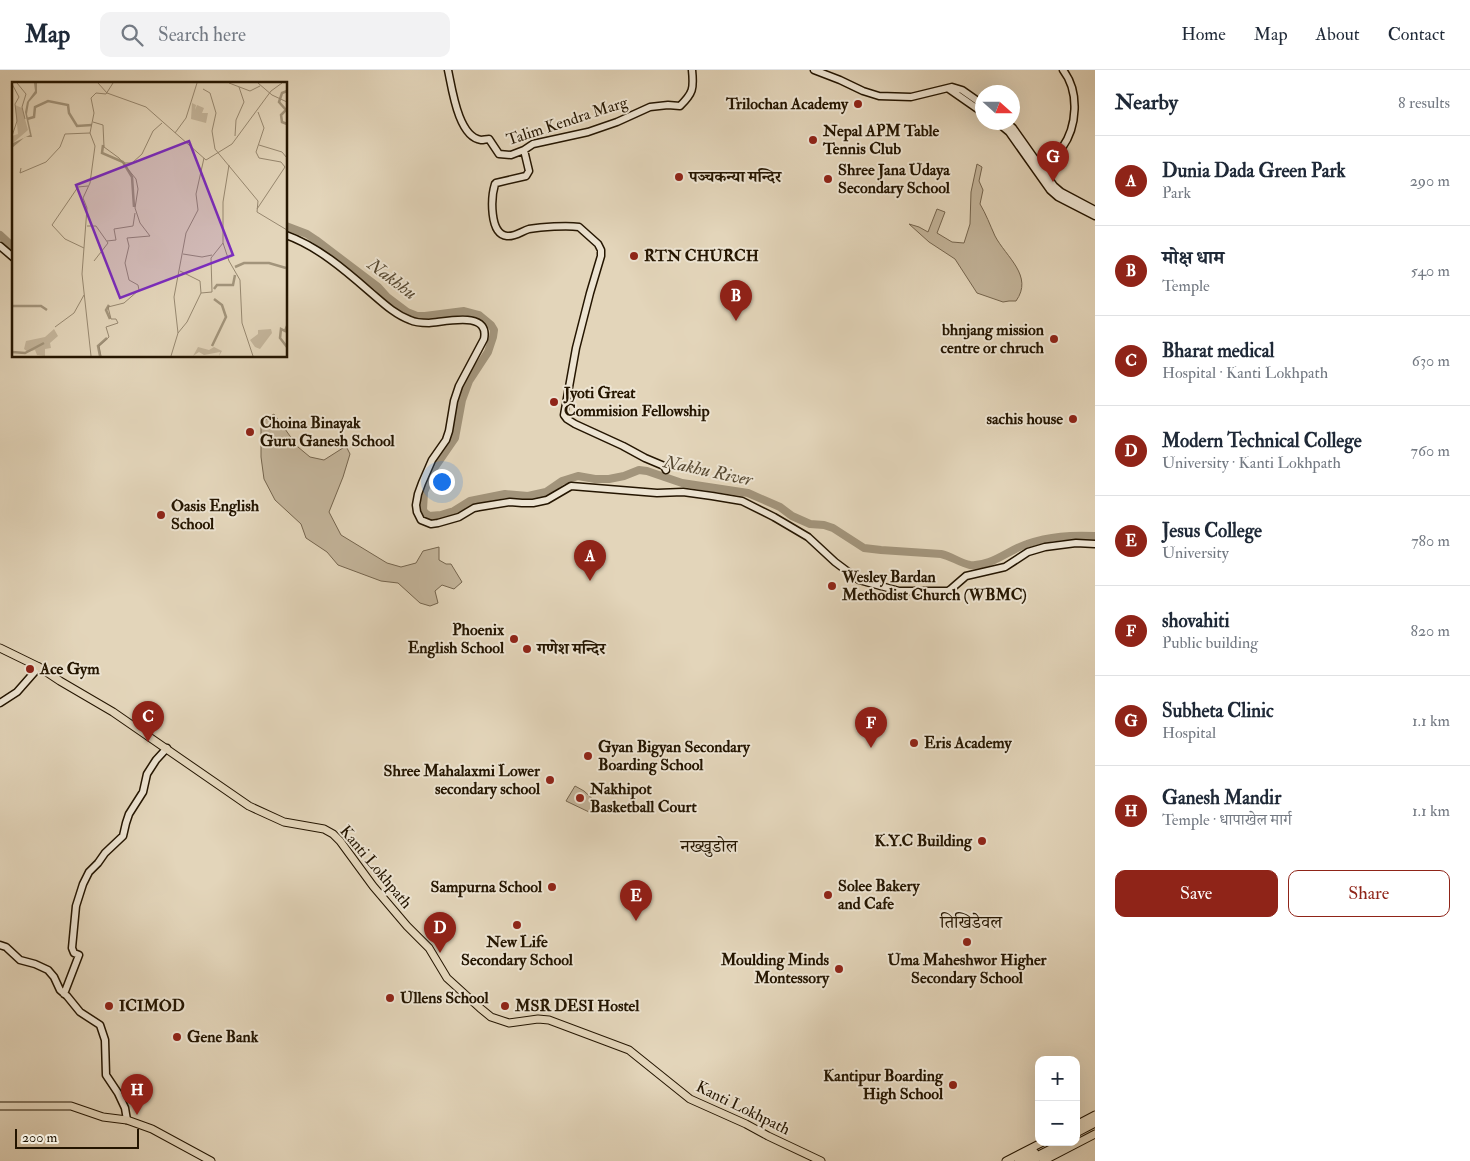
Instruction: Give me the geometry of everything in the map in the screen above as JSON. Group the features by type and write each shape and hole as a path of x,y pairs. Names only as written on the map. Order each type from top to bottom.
{"highway":[{"path":"1080,1130 1095,1122"},
{"path":"1080,1136 1095,1128"},
{"path":"1019,1161 1047,1146"},
{"path":"1030,1161 1059,1146"}],"main road":[{"name":"Kanti Lokhpath","path":"0,648 39,666 60,681 113,712 249,806 284,822 324,829 333,834 373,886 407,926 429,948 447,978 491,1017 509,1023 538,1019 550,1020 629,1050 690,1100 746,1124 821,1161"},
{"path":"0,1106 70,1106 103,1116 127,1120 152,1129 211,1161"},
{"path":"1080,1123 1095,1116"},
{"path":"1043,1161 1095,1134"},
{"path":"1006,1161 1035,1146"}],"street":[{"name":"Talim Kendra Marg","path":"448,70 458,114 466,130 478,139 489,139 497,152 502,155 510,155 524,150 533,144 617,122 648,108 668,105 680,106 690,96 692,90 692,70"},
{"path":"814,70 879,96 911,97 952,87 962,90 975,99"},
{"path":"1040,172 1063,148 1073,123 1074,99 1068,76 1064,70"},
{"path":"949,89 975,107"},
{"path":"1007,130 1040,172"},
{"path":"1014,130 1050,190 1058,197 1095,213"},
{"path":"524,150 529,171 526,176 494,184 492,204 494,224 497,229 502,234 509,236 528,229 580,226 601,250 576,348 564,415 575,424 664,466 666,470"},
{"path":"288,236 316,250 369,290 386,306 410,320 430,323 470,320 479,323 484,328 486,333 484,339 459,386 446,440 432,460 418,494 417,512 421,520 426,522 438,523 449,521 479,507 510,502 522,504 547,500 571,486 648,492 683,492 712,496 742,501 774,517 808,537 835,562 859,580 900,591 948,591 966,576 1005,567 1028,552 1045,547 1076,543 1095,544"},
{"path":"0,246 12,256"},
{"path":"0,703 17,692 39,666"},
{"path":"64,994 79,956 74,953 72,948 79,893 89,872 123,836 129,814 144,792 147,774 167,748"},
{"path":"0,945 20,960 48,970 64,994 84,1015 101,1026 105,1040 106,1075 118,1093 127,1120"}],"shaded area":[{"path":"977,164 982,167 979,181 983,190 980,204 995,236 1020,275 1022,283 1021,292 1016,301 1003,302 977,293 955,259 929,242 909,224 928,232 937,209 945,212 937,233 952,242 964,243 970,224 971,192"},
{"path":"274,414 298,447 310,457 324,460 346,446 350,454 329,512 341,535 387,563 401,567 416,563 423,551 439,547 439,560 446,564 451,564 462,582 454,589 442,585 435,591 438,603 430,606 420,603 398,583 381,581 338,565 327,552 306,538 301,524 275,500 264,479 261,457 261,423"},
{"name":"Nakhipot Basketball Court","path":"575,786 596,802 589,812 566,801"}],"waterway":[{"name":"Nakhu River","path":"288,227 307,234 316,240 378,287 387,297 407,312 417,316 425,316 464,311 479,315 494,330 488,352 469,381 462,400 455,438 435,467 424,492 423,510 429,516 454,511 470,501 505,494 528,496 546,492 562,481 578,476 609,479 639,470 682,483 748,493 780,507 792,516 810,524 833,528 864,548 941,554 970,565 985,563 1020,547 1044,539 1069,536 1095,536"},
{"name":"Nakhhu","path":"0,235 12,246"}],"place":[{"name":"Trilochan Academy","path":"858,104"},
{"name":"Nepal APM Table Tennis Club","path":"813,140"},
{"name":"पञ्चकन्या मन्दिर","path":"679,177"},
{"name":"Shree Jana Udaya Secondary School","path":"828,179"},
{"name":"Subheta Clinic","path":"1053,182"},
{"name":"RTN CHURCH","path":"634,256"},
{"name":"मोक्ष धाम","path":"736,321"},
{"name":"bhnjang mission centre or chruch","path":"1054,339"},
{"name":"Jyoti Great Commision Fellowship","path":"554,402"},
{"name":"sachis house","path":"1073,419"},
{"name":"Choina Binayak Guru Ganesh School","path":"250,432"},
{"name":"Oasis English School","path":"161,515"},
{"name":"Dunia Dada Green Park","path":"590,581"},
{"name":"Wesley Bardan Methodist Church (WBMC)","path":"832,586"},
{"name":"Phoenix English School","path":"514,639"},
{"name":"गणेश मन्दिर","path":"527,649"},
{"name":"Ace Gym","path":"30,669"},
{"name":"Bharat medical","path":"148,742"},
{"name":"Eris Academy","path":"914,743"},
{"name":"shovahiti","path":"871,748"},
{"name":"Gyan Bigyan Secondary Boarding School","path":"588,756"},
{"name":"Shree Mahalaxmi Lower secondary school","path":"550,780"},
{"name":"Nakhipot Basketball Court","path":"580,798"},
{"name":"K.Y.C Building","path":"982,841"},
{"name":"Sampurna School","path":"552,887"},
{"name":"Solee Bakery and Cafe","path":"828,895"},
{"name":"Jesus College","path":"636,921"},
{"name":"New Life Secondary School","path":"517,925"},
{"name":"Uma Maheshwor Higher Secondary School","path":"967,942"},
{"name":"Modern Technical College","path":"440,953"},
{"name":"Moulding Minds Montessory","path":"839,969"},
{"name":"Ullens School","path":"390,998"},
{"name":"ICIMOD","path":"109,1006"},
{"name":"MSR DESI Hostel","path":"505,1006"},
{"name":"Gene Bank","path":"177,1037"},
{"name":"Kantipur Boarding High School","path":"953,1085"},
{"name":"Ganesh Mandir","path":"137,1115"}],"district":[{"name":"नख्खुडोल","path":"709,846"},
{"name":"तिखिडेवल","path":"971,922"}]}
